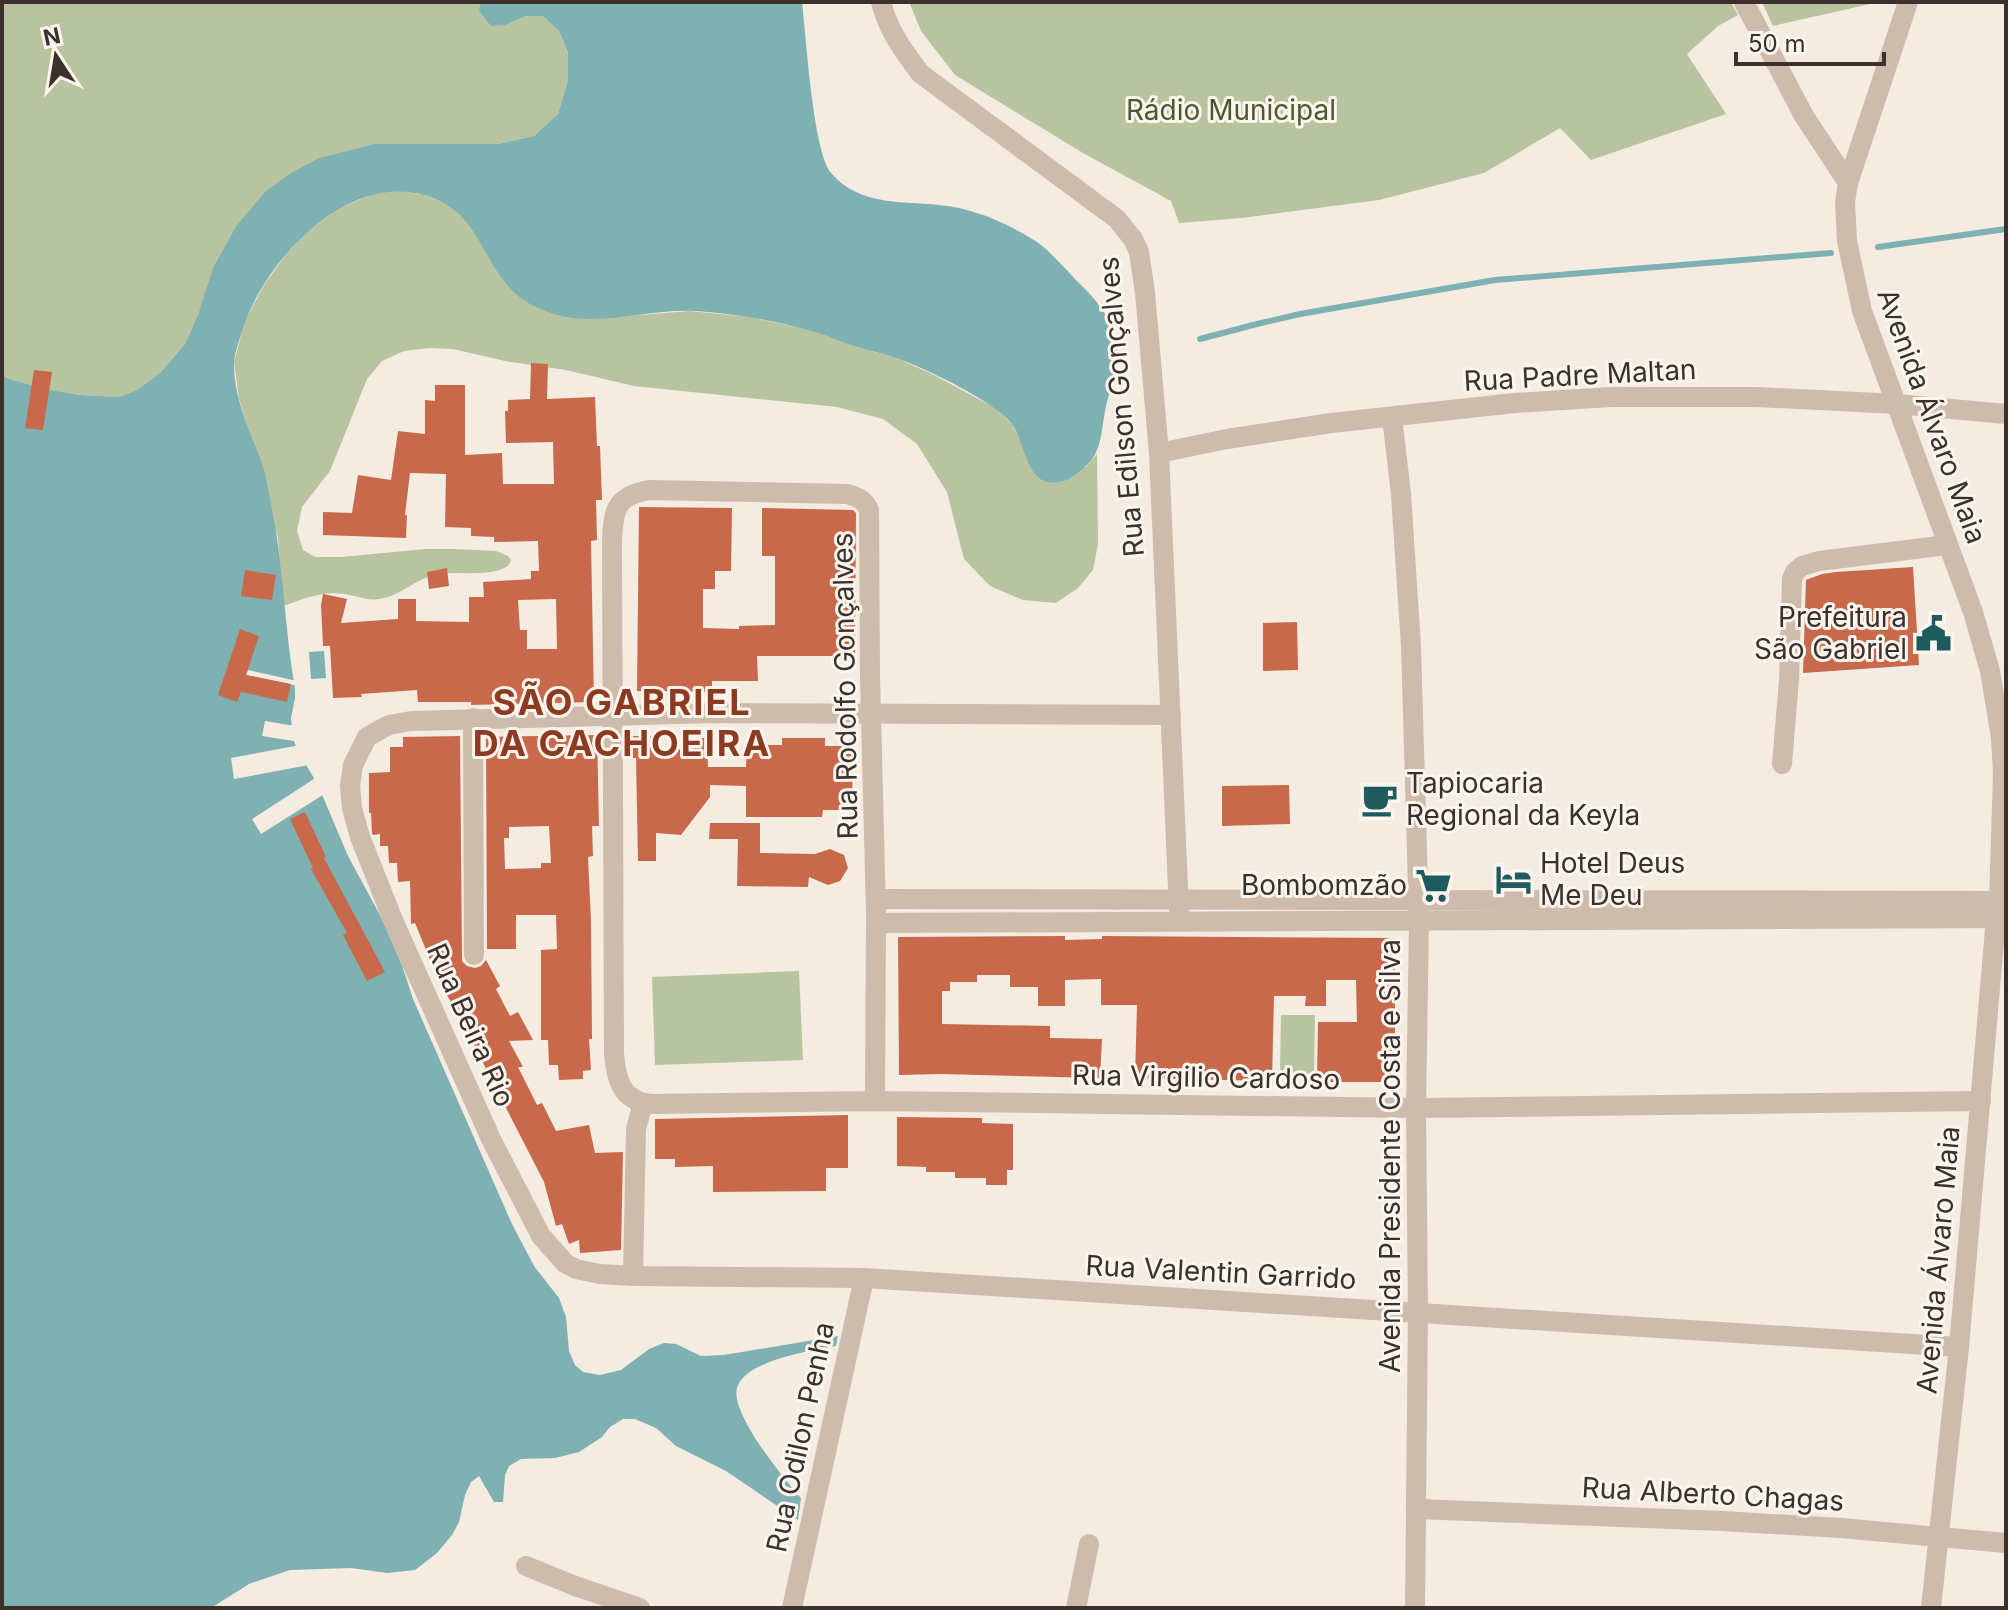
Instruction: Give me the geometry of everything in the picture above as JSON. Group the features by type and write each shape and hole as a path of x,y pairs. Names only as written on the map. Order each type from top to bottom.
{"street":[{"name":"Rua Edilson Gonçalves","path":"881,2 892,33 921,74 1117,219 1139,252 1159,453 1180,922"},
{"path":"1744,2 1804,116 1848,183"},
{"name":"Avenida Álvaro Maia","path":"1908,2 1848,183 1845,202 1847,241 1862,311 1982,640 1999,726 2003,773 2002,909 1931,1608"},
{"name":"Rua Padre Maltan","path":"1159,453 1282,430 1515,403 1611,397 1756,397 1897,404 2006,414"},
{"name":"Avenida Presidente Costa e Silva","path":"1392,417 1401,494 1411,646 1419,910 1415,1608"},
{"name":"Rua Rodolfo Gonçalves","path":"614,715 613,528 614,516 625,497 649,490 847,494 867,504 871,518 875,1101"},
{"path":"1782,764 1789,680 1791,590 1795,572 1802,566 1819,561 1947,545"},
{"path":"474,955 473,718 716,713 1171,715"},
{"path":"614,715 614,1053 619,1081 635,1098 633,1276"},
{"name":"Rua Beira Rio","path":"473,718 401,722 375,731 360,747 353,765 350,786 352,808 360,837 393,920 491,1139 541,1236 565,1263 576,1269"},
{"path":"876,899 1179,899 1419,910 2002,909"},
{"path":"876,923 1180,922 1419,910"},
{"name":"Rua Virgilio Cardoso","path":"635,1098 1416,1108 1981,1101"},
{"name":"Rua Valentin Garrido","path":"576,1269 633,1276 864,1278 1959,1347"},
{"name":"Rua Odilon Penha","path":"792,1608 864,1278"},
{"name":"Rua Alberto Chagas","path":"1416,1509 1722,1521 2006,1543"},
{"path":"1076,1608 1089,1544"},
{"path":"526,1566 640,1608"}],"green space":[{"path":"2,2 480,2 479,11 506,25 526,16 543,16 559,31 568,54 568,80 558,114 534,136 498,144 373,144 319,158 199,312 185,344 161,372 137,390 119,397 80,395 46,389 2,375"},
{"name":"Rádio Municipal","path":"909,2 1731,2 1738,15 1718,26 1687,54 1726,114 1591,160 1560,128 1484,173 1379,200 1179,223 1171,201 1083,153 955,75 921,31"},
{"path":"1762,2 1879,2 1773,26"},
{"path":"402,191 424,195 449,205 468,222 483,244 589,319 690,311 749,317 811,330 894,357 995,408 1012,424 1024,446 1028,462 1086,467 1097,454 1098,544 1093,570 1078,588 1056,603 1023,600 990,586 964,559 947,492 917,444 883,419 837,407 634,386 453,349 429,348 404,351 382,361 367,379 330,471 302,507 297,531 303,550 315,557 425,549 496,551 508,556 511,560 508,566 491,572 435,575 379,599 328,594 284,606 278,538 239,399 234,362 245,321 264,285 287,253 309,230 340,208 378,192"},
{"path":"799,971 803,1060 655,1065 652,977"},
{"path":"1281,1015 1315,1015 1314,1074 1280,1073"}],"water":[{"path":"480,2 802,2 819,142 831,173 856,192 870,197 961,209 992,219 1029,237 1047,250 1092,296 1109,322 1116,341 1116,367 1095,454 1085,468 1070,478 1047,482 1033,471 1017,432 1003,415 958,386 924,369 814,332 753,318 677,311 581,319 543,310 522,299 503,280 477,236 455,211 440,201 420,194 391,192 362,198 334,212 285,255 251,308 236,350 237,393 265,473 279,549 295,688 291,718 293,739 318,785 348,856 381,917 413,999 512,1224 534,1266 559,1298 566,1317 569,1351 575,1365 583,1372 600,1375 621,1370 649,1349 664,1343 676,1344 701,1356 838,1336 836,1346 765,1364 742,1379 737,1388 737,1399 750,1429 801,1498 798,1520 726,1471 676,1446 656,1428 635,1419 623,1419 579,1452 555,1458 521,1459 509,1466 505,1475 503,1502 494,1502 479,1476 471,1482 465,1495 459,1522 452,1535 437,1553 415,1570 387,1573 351,1568 290,1570 249,1584 211,1608 2,1608 2,375 46,389 80,395 119,397 137,390 161,372 185,344 213,268 237,225 266,191 291,173 319,158 373,144 498,144 534,136 558,114 568,80 568,53 559,31 543,16 526,16 506,25 491,26 479,11"},
{"path":"324,651 326,678 311,679 309,652"}],"pier":[{"path":"248,670 297,681 298,686 246,675"},
{"path":"265,721 295,726 294,741 262,736"},
{"path":"300,745 309,765 234,779 231,758"},
{"path":"317,777 326,793 261,834 252,819"}],"building":[{"path":"531,363 548,364 547,399 595,397 602,500 596,500 597,540 591,541 594,702 471,705 471,702 418,702 417,690 333,698 330,646 323,646 323,594 347,599 341,623 398,619 398,599 416,599 416,621 469,622 469,597 484,597 483,582 531,579 531,571 539,571 538,541 494,542 494,537 471,536 471,528 445,527 446,474 410,473 405,515 406,538 323,535 323,512 352,513 358,475 391,480 398,431 425,434 425,400 435,401 435,385 465,385 465,455 502,453 503,484 554,484 553,442 506,443 505,411 508,411 508,400 530,399","holes":["556,599 557,649 527,649 527,630 520,630 518,600"]},
{"path":"34,370 52,372 43,430 25,428"},
{"path":"639,507 732,508 731,571 715,571 715,589 703,589 703,628 739,629 739,626 775,625 775,556 762,556 762,508 853,510 856,513 855,656 757,656 758,681 712,681 712,692 637,691"},
{"path":"1913,567 1919,665 1803,673 1806,580 1836,572"},
{"path":"447,568 449,586 429,589 427,572"},
{"path":"245,570 276,575 272,600 241,596"},
{"path":"1297,622 1298,670 1263,671 1263,623"},
{"path":"240,629 259,636 246,675 291,684 287,702 241,692 237,702 218,695"},
{"path":"597,735 599,826 592,826 593,856 588,857 591,1070 583,1071 583,1079 559,1080 558,1065 549,1065 548,1040 541,1040 541,950 557,949 556,915 516,915 516,949 487,949 486,737","holes":["549,826 551,863 541,863 541,868 505,869 504,838 509,838 509,827"]},
{"path":"460,736 462,961 475,968 486,960 500,986 496,989 510,1016 518,1012 533,1040 509,1041 523,1067 518,1067 537,1105 542,1103 556,1131 589,1125 595,1153 623,1152 621,1250 580,1253 579,1240 569,1244 562,1224 556,1226 544,1182 440,984 415,923 411,924 410,881 398,882 397,863 389,863 388,846 380,846 380,834 372,833 369,773 390,772 390,747 403,747 403,737"},
{"path":"633,736 651,736 651,750 692,749 692,738 707,738 708,767 746,767 747,745 782,745 782,738 825,738 825,746 853,746 852,810 823,810 822,817 746,817 746,786 710,785 710,797 681,835 656,833 656,861 638,861"},
{"path":"1289,785 1290,824 1222,826 1222,786"},
{"path":"305,812 324,858 385,972 367,981 343,935 347,933 311,869 290,819"},
{"path":"710,823 760,823 760,853 815,854 830,849 844,855 848,868 840,881 828,885 809,877 808,887 737,886 738,839 709,839"},
{"path":"1065,936 1065,940 1102,939 1102,936 1395,938 1395,1076 1388,1082 1317,1082 1318,1022 1357,1022 1356,980 1326,980 1326,1006 1305,1006 1306,996 1274,996 1272,1081 1135,1078 1137,1005 1101,1005 1101,979 1065,980 1065,1006 1038,1006 1038,987 1010,987 1010,975 977,975 977,982 950,982 950,991 942,991 942,1024 1050,1026 1050,1038 1102,1039 1100,1078 899,1075 898,937"},
{"path":"848,1115 848,1168 826,1168 826,1191 713,1192 713,1166 675,1167 675,1159 655,1159 655,1119"},
{"path":"897,1117 982,1118 982,1123 1013,1124 1013,1170 1007,1170 1007,1185 986,1185 986,1178 955,1178 955,1172 926,1172 926,1167 897,1166"}],"waterway":[{"path":"1878,247 2006,229"},
{"path":"1200,339 1300,314 1495,280 1831,253"}],"place":[{"name":"Prefeitura São Gabriel","path":"1933,633"},
{"name":"Tapiocaria Regional da Keyla","path":"1380,799"},
{"name":"Hotel Deus Me Deu","path":"1514,879"},
{"name":"Bombomzão","path":"1433,885"}],"district":[{"name":"SÃO GABRIEL DA CACHOEIRA","path":"622,722"}]}
